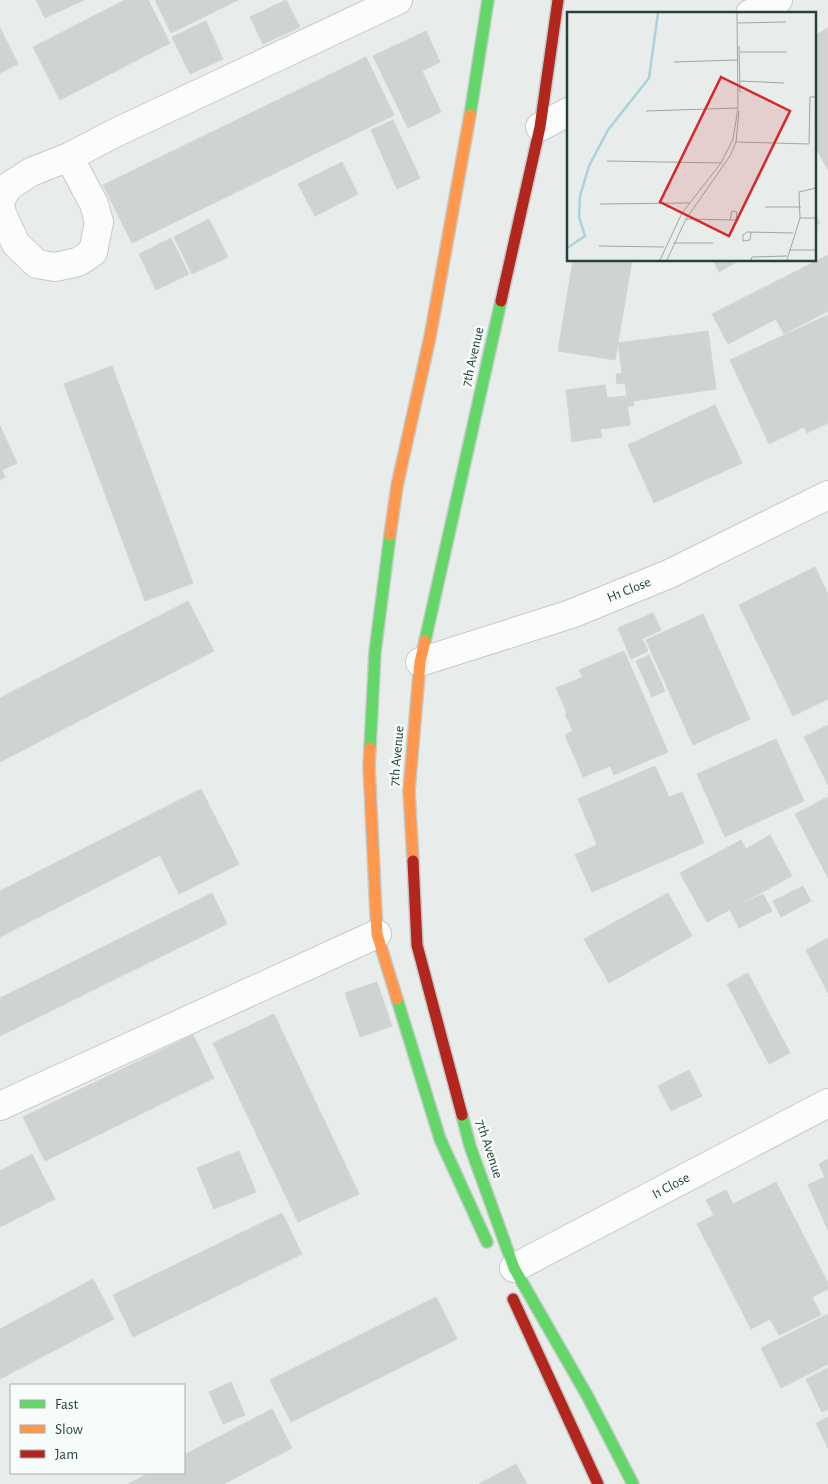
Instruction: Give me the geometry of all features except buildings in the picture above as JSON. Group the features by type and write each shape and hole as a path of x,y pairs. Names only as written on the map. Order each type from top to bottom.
{"main road":[{"path":"488,0 474,91 430,336 398,486 375,652 370,766 377,934 440,1138 490,1248"},
{"name":"7th Avenue","path":"558,0 540,127 420,662 409,791 416,945 470,1146 512,1281 588,1397 633,1484"},
{"path":"512,1281 598,1484"}],"street":[{"path":"69,157 94,204 99,222 93,252 78,262 55,267 37,264 16,244 2,214 0,202 8,187 31,172 69,157 115,133 398,0"},
{"path":"754,12 778,0"},
{"path":"540,127 567,113"},
{"name":"H1 Close","path":"420,662 572,614 670,574 828,496"},
{"path":"0,1106 377,934"},
{"name":"I1 Close","path":"512,1281 828,1103"}],"traffic: fast":[{"path":"470,115 488,0"},
{"path":"425,641 501,301"},
{"path":"370,748 375,652 390,535"},
{"path":"397,999 440,1139 487,1242"},
{"path":"462,1115 470,1146 514,1268 588,1397 633,1484"}],"traffic: slow":[{"path":"390,535 397,486 430,337 470,115"},
{"path":"413,861 409,791 420,662 425,641"},
{"path":"370,748 369,766 377,934 397,999"}],"traffic: jam":[{"path":"501,301 540,127 558,0"},
{"path":"413,861 417,945 462,1115"},
{"path":"513,1299 598,1484"}]}
